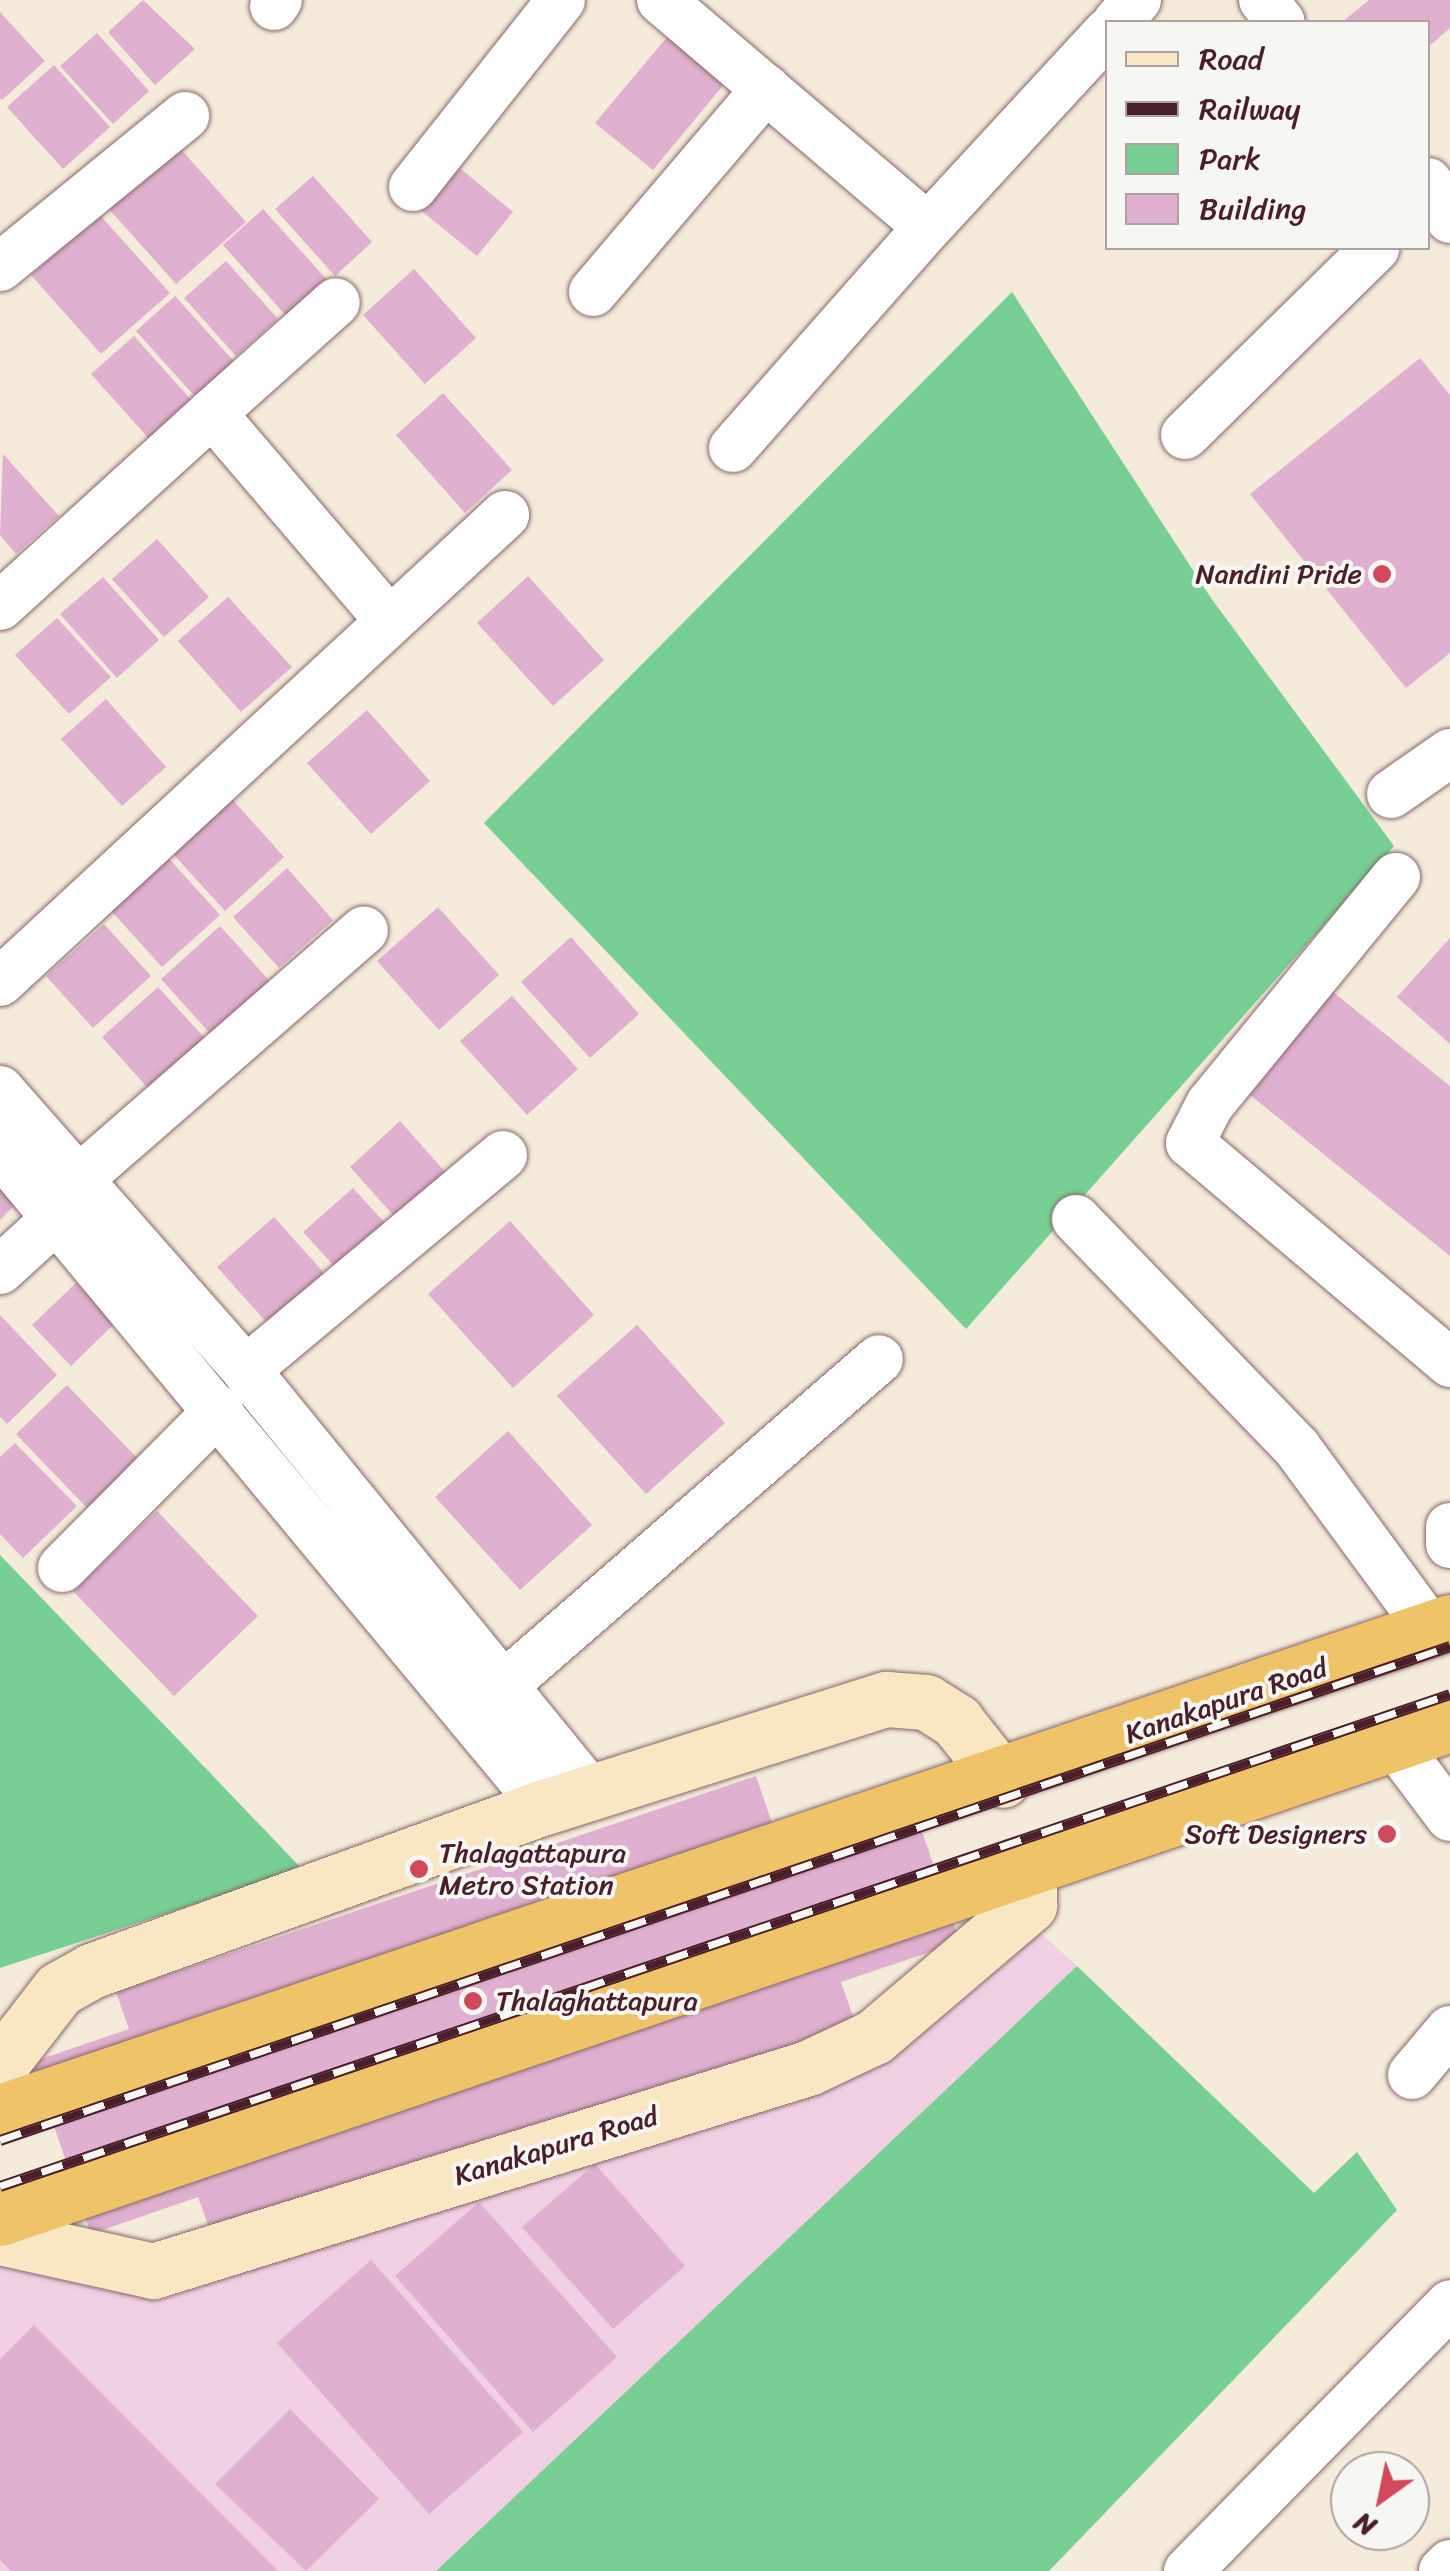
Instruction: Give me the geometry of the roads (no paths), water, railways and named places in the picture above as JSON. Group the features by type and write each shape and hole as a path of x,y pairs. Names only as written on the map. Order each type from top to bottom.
{"highway":[{"name":"Kanakapura Road","path":"0,2112 1002,1780 1440,1625"},
{"path":"0,2218 533,2043 1029,1866 1450,1724"}],"street":[{"path":"413,187 561,0"},
{"path":"661,0 928,227"},
{"path":"1118,20 1138,0"},
{"path":"1263,0 1279,20"},
{"path":"733,448 928,227 1105,35"},
{"path":"592,292 766,89"},
{"path":"3,259 184,116"},
{"path":"1185,435 1373,250"},
{"path":"0,606 336,302"},
{"path":"212,413 387,618"},
{"path":"0,982 387,618 506,515"},
{"path":"1390,794 1450,753"},
{"path":"1396,878 1210,1104 1190,1143 1450,1363"},
{"path":"0,1270 68,1198 364,930"},
{"path":"0,1090 68,1198 218,1410 567,1799"},
{"path":"0,1152 68,1198 246,1370 503,1686 567,1799"},
{"path":"246,1370 504,1155"},
{"path":"1076,1219 1307,1460 1440,1625"},
{"path":"503,1686 880,1359"},
{"path":"62,1568 218,1410"},
{"path":"1450,1527 1450,1544"},
{"path":"0,2065 59,1989 91,1970 567,1799 886,1699 926,1702 956,1721 1002,1780"},
{"path":"1394,1740 1450,1817"},
{"name":"Kanakapura Road","path":"0,2237 153,2271 808,2068 874,2037 1029,1906 1029,1866"},
{"path":"1412,2076 1450,2030"},
{"path":"1188,2571 1450,2304"},
{"path":"1443,2571 1450,2564"}],"railway":[{"path":"0,2140 1450,1646"},
{"path":"0,2186 1450,1694"}],"place":[{"name":"Nandini Pride","path":"1382,574"},
{"name":"Soft Designers","path":"1387,1834"},
{"name":"Thalagattapura Metro Station","path":"419,1869"},
{"name":"Thalaghattapura","path":"473,2001"}]}
